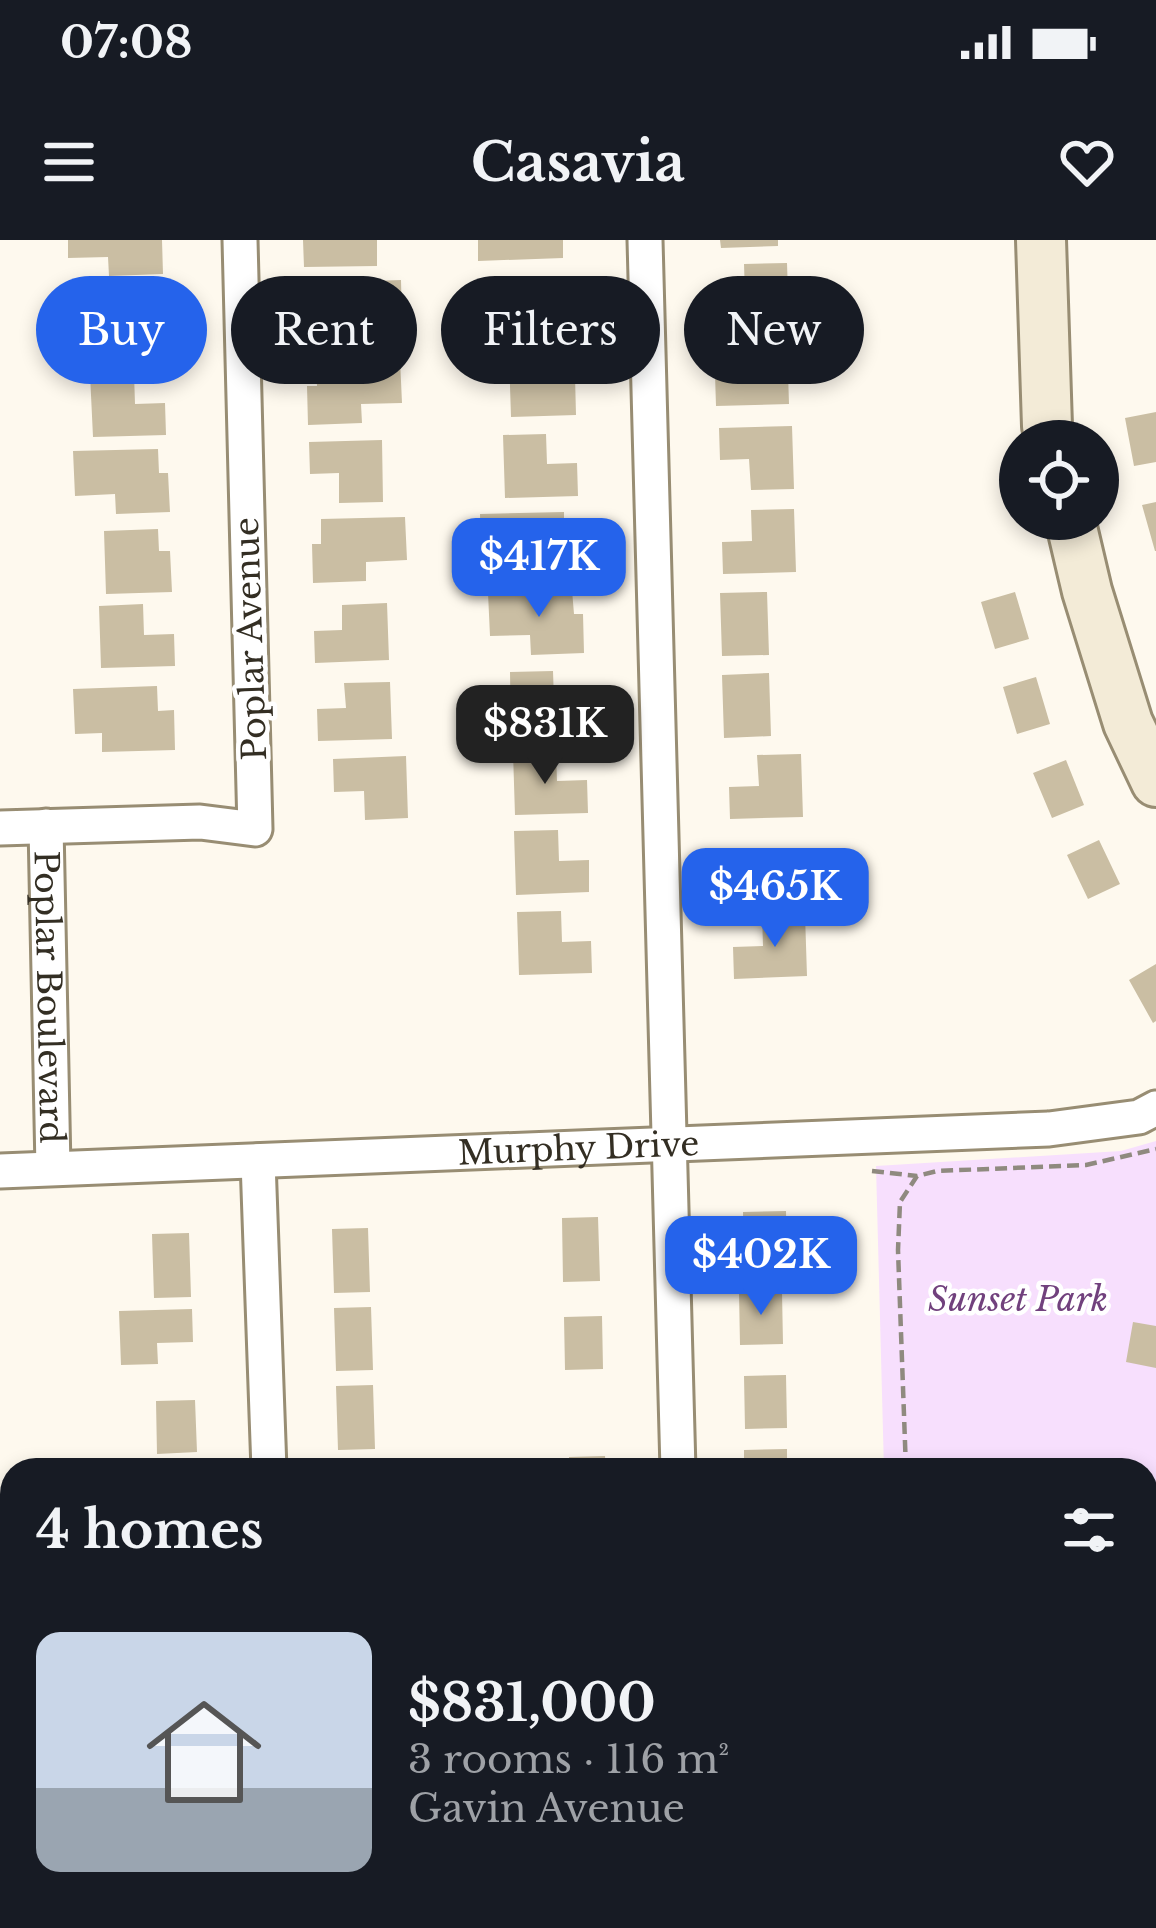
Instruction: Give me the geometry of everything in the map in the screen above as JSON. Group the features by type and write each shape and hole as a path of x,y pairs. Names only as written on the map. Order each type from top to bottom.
{"street":[{"name":"Poplar Avenue","path":"46,826 200,822 255,829 240,240"},
{"path":"645,240 678,1458"},
{"path":"1041,240 1047,420"},
{"path":"1075,540 1128,723 1156,782"},
{"path":"0,828 46,826"},
{"name":"Poplar Boulevard","path":"46,826 53,1168"},
{"name":"Murphy Drive","path":"0,1171 1049,1129 1139,1117 1156,1108"},
{"path":"258,1161 269,1458"}],"path":[{"path":"872,1171 917,1176 937,1171 1085,1165 1156,1148"},
{"path":"906,1458 898,1250 900,1202 917,1176"}],"green space":[{"name":"Sunset Park","path":"1156,1141 1156,1458 884,1458 876,1166 1121,1151"}],"building":[{"path":"68,240 162,240 163,274 109,276 108,257 68,258"},
{"path":"303,240 377,240 377,266 304,267"},
{"path":"478,240 563,240 563,258 478,261"},
{"path":"720,240 778,240 778,246 721,248"},
{"path":"787,263 787,276 744,276 744,264"},
{"path":"90,384 134,384 135,404 165,403 166,435 93,437"},
{"path":"401,384 402,403 361,404 362,423 308,425 307,386"},
{"path":"510,384 575,384 576,415 511,417"},
{"path":"715,384 788,384 789,404 716,406"},
{"path":"1156,412 1156,462 1134,466 1125,418"},
{"path":"792,426 794,489 751,490 749,459 720,460 719,428"},
{"path":"546,434 547,464 577,463 578,496 505,498 503,435"},
{"path":"382,440 383,502 339,503 339,473 310,474 309,442"},
{"path":"158,449 159,473 168,473 170,512 116,514 115,494 75,496 73,451"},
{"path":"1156,502 1156,551 1155,551 1142,505"},
{"path":"794,509 796,572 723,574 722,542 752,541 751,510"},
{"path":"564,512 564,534 579,534 580,574 522,576 521,557 481,558 480,514"},
{"path":"405,517 407,560 366,562 366,581 313,583 312,544 321,544 321,519"},
{"path":"158,529 159,551 170,551 172,592 106,594 104,531"},
{"path":"572,590 574,614 583,614 584,653 531,655 530,635 490,636 488,593"},
{"path":"767,592 769,655 722,656 720,593"},
{"path":"1015,592 1029,639 995,649 981,602"},
{"path":"387,603 389,660 315,663 314,631 342,630 342,605"},
{"path":"143,604 144,635 174,634 175,666 101,668 99,606"},
{"path":"553,671 554,701 584,700 585,733 511,735 510,672"},
{"path":"769,673 771,736 724,738 722,675"},
{"path":"1036,677 1050,724 1017,734 1003,687"},
{"path":"390,682 392,739 318,741 317,709 346,708 344,683"},
{"path":"157,686 158,711 174,710 175,750 102,752 102,733 75,734 73,689"},
{"path":"556,751 557,781 587,780 588,813 515,815 513,752"},
{"path":"801,754 803,817 730,819 729,787 759,786 757,755"},
{"path":"406,756 408,818 365,820 364,791 334,792 333,759"},
{"path":"1066,760 1084,805 1052,818 1033,773"},
{"path":"558,830 559,861 589,860 589,892 516,895 514,831"},
{"path":"1099,840 1120,884 1088,899 1067,855"},
{"path":"561,911 562,942 591,941 592,973 519,975 517,912"},
{"path":"805,914 807,976 734,979 733,947 763,946 762,915"},
{"path":"1156,964 1156,1021 1153,1023 1129,980"},
{"path":"786,1211 787,1264 744,1265 743,1212"},
{"path":"598,1217 600,1281 563,1282 562,1218"},
{"path":"368,1228 370,1292 334,1293 332,1229"},
{"path":"189,1233 191,1297 154,1298 152,1234"},
{"path":"739,1292 782,1292 783,1344 740,1345"},
{"path":"371,1307 373,1370 336,1371 334,1308"},
{"path":"192,1309 193,1342 157,1343 158,1364 121,1365 119,1311"},
{"path":"602,1316 603,1369 565,1370 564,1317"},
{"path":"1133,1322 1156,1326 1156,1368 1126,1362"},
{"path":"786,1375 787,1428 745,1429 744,1376"},
{"path":"373,1385 375,1449 338,1450 336,1386"},
{"path":"195,1400 197,1452 157,1454 156,1401"},
{"path":"787,1449 787,1458 744,1458 744,1450"}]}
